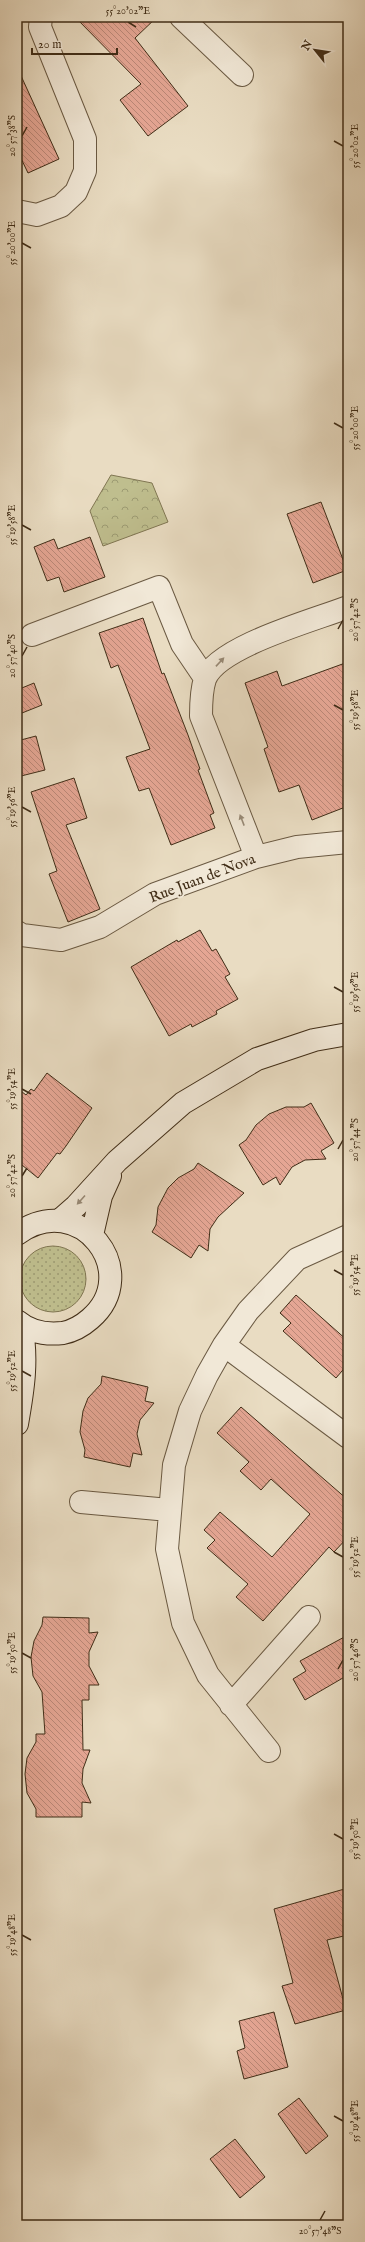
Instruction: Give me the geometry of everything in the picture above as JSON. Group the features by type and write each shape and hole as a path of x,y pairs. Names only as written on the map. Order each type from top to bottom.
{"street":[{"path":"17,211 37,215 61,206 76,192 86,171 85,139 40,27 41,17"},
{"path":"181,17 242,75"},
{"path":"32,635 159,587 182,644 206,678"},
{"path":"256,857 202,716 201,697 206,678 222,658 241,647 348,607"},
{"name":"Rue Juan de Nova","path":"17,932 22,935 61,940 100,927 155,894 256,857 297,847 348,842"},
{"path":"60,1220 76,1206 117,1161 183,1103 257,1060 314,1040 348,1034"},
{"path":"92,1235 101,1196 117,1161"},
{"path":"17,1234 28,1226 47,1220 60,1220 80,1226 92,1235 102,1249 109,1265 109,1283 105,1300 96,1314 82,1326 66,1332 51,1334 39,1332 19,1323"},
{"path":"269,1751 208,1675 183,1623 167,1549 168,1510 174,1465 190,1411 224,1345 248,1311 298,1259 348,1236"},
{"path":"17,1424 24,1385 25,1342 19,1323"},
{"path":"24,1385 40,1349 51,1334"},
{"path":"224,1345 348,1437"},
{"path":"81,1502 168,1510"},
{"path":"231,1705 309,1617"}],"green space":[{"path":"111,475 152,483 168,522 103,546 90,511"},
{"path":"53,1246 66,1249 76,1256 83,1266 86,1279 83,1292 76,1302 66,1309 53,1312 40,1309 30,1302 23,1292 20,1279 23,1266 30,1256 40,1249"}],"building":[{"path":"75,17 157,17 135,38 188,106 148,136 120,100 141,84"},
{"path":"17,67 59,159 28,173 17,150"},
{"path":"321,502 347,570 313,583 287,514"},
{"path":"90,537 105,577 64,592 59,577 47,581 34,547 54,539 58,549"},
{"path":"143,618 162,674 164,673 188,735 200,769 198,770 214,813 210,815 215,828 171,845 149,788 139,791 126,757 150,749 118,665 111,668 99,633"},
{"path":"348,662 348,806 312,820 299,785 279,792 264,749 268,747 245,683 277,671 282,686"},
{"path":"34,683 42,705 17,715 17,690"},
{"path":"36,736 45,770 17,777 17,741"},
{"path":"74,778 87,818 66,825 100,909 68,922 49,874 57,871 31,792"},
{"path":"200,930 212,951 216,949 230,974 225,977 238,999 216,1011 217,1014 192,1027 191,1024 169,1036 131,967 177,940 178,942"},
{"path":"47,1073 92,1108 60,1154 57,1153 38,1178 17,1161 17,1088 26,1095 31,1089 34,1091"},
{"path":"311,1103 334,1143 321,1151 326,1159 305,1160 292,1167 280,1185 276,1177 263,1185 239,1145 246,1140 256,1125 269,1114 286,1107 304,1107"},
{"path":"198,1163 244,1193 218,1217 210,1229 208,1251 199,1245 191,1258 152,1232 156,1225 158,1207 168,1188 178,1178 194,1169"},
{"path":"296,1295 348,1341 348,1364 336,1378 283,1331 291,1323 280,1313"},
{"path":"102,1376 148,1387 145,1401 154,1403 140,1420 137,1434 142,1455 133,1453 130,1467 84,1457 85,1450 80,1432 83,1411 88,1398 101,1384"},
{"path":"241,1407 348,1500 348,1537 334,1552 329,1547 263,1621 236,1597 248,1584 207,1548 215,1540 204,1530 220,1512 272,1557 310,1514 271,1479 261,1490 240,1471 249,1462 217,1433"},
{"path":"43,1617 89,1618 89,1633 98,1632 89,1652 89,1666 99,1685 89,1685 89,1700 82,1700 83,1750 90,1750 83,1769 82,1783 91,1803 82,1802 82,1817 36,1817 36,1809 27,1793 25,1774 27,1758 36,1742 36,1734 45,1734 42,1692 33,1676 31,1657 34,1641 42,1625"},
{"path":"348,1635 348,1675 305,1700 293,1679 306,1671 300,1661"},
{"path":"348,1888 348,1935 327,1940 346,2010 295,2024 282,1986 293,1983 274,1909"},
{"path":"274,2012 288,2067 244,2079 237,2051 245,2048 239,2021"},
{"path":"299,2098 328,2136 306,2154 278,2114"},
{"path":"235,2139 265,2177 240,2198 210,2159"}]}
